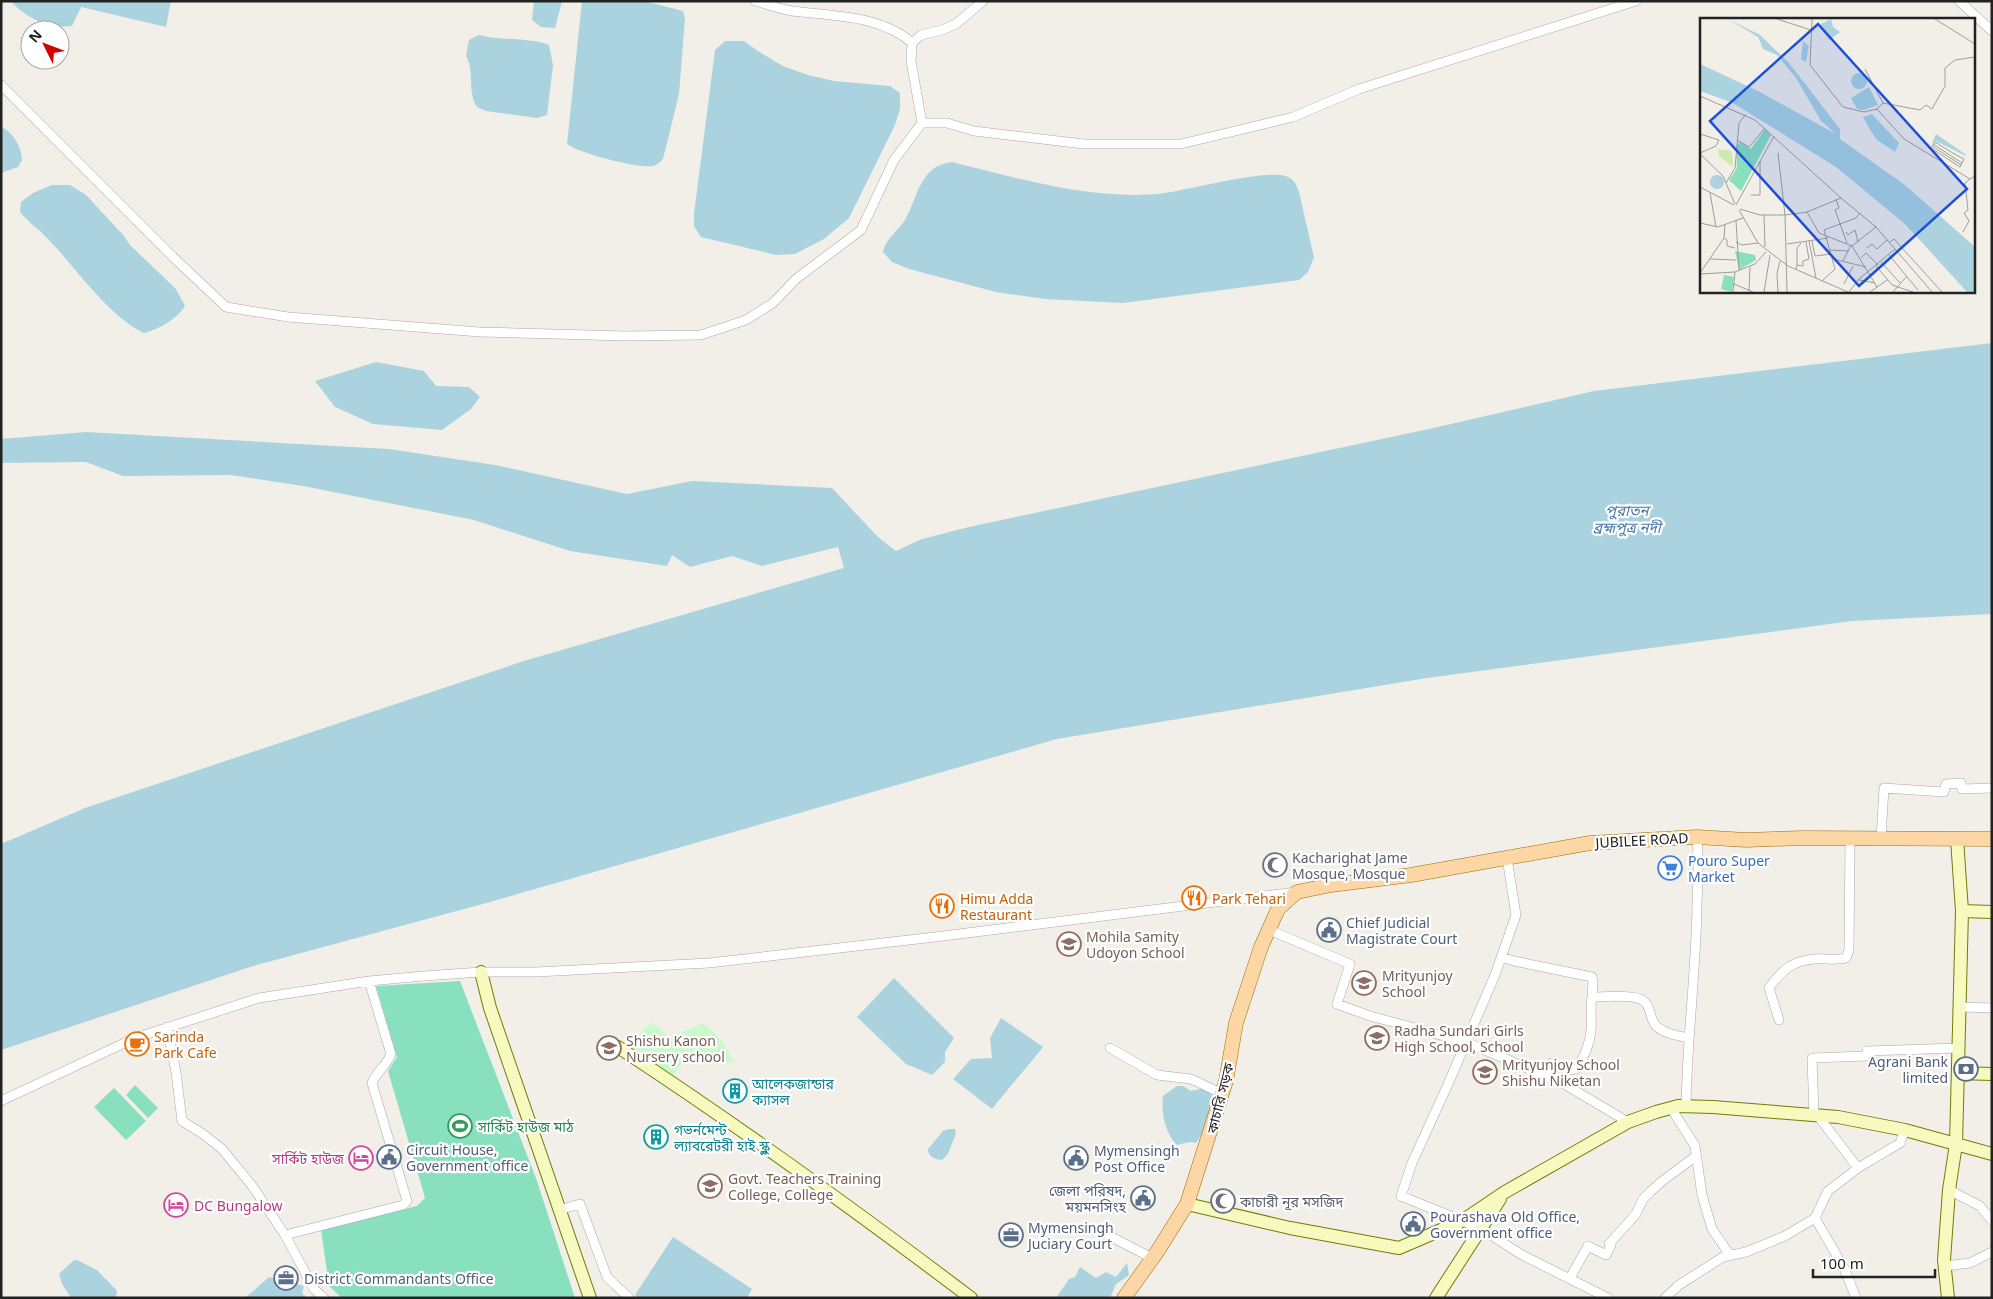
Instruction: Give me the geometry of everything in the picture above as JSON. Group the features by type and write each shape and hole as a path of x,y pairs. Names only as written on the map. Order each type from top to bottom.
{"main road":[{"name":"JUBILEE ROAD","path":"1296,892 1590,843 1696,837 1746,840 1803,838 1992,839"},
{"name":"কাচারি সড়ক","path":"1124,1298 1187,1204 1223,1094 1236,1023 1261,948 1278,909 1296,892"}],"street":[{"path":"754,1 790,10 856,18 905,36 912,44"},
{"path":"2,86 173,257 226,306 288,317 480,332 626,336 700,335 746,320 773,303 796,279 861,230 894,160 922,123 911,61 912,44 921,35 942,30 956,24 983,1"},
{"path":"922,123 947,123 974,131 1084,144 1181,144 1293,117 1359,89 1636,1"},
{"path":"1959,1 1992,31"},
{"path":"1881,838 1884,788 1944,792 1946,784 1961,783 1962,789 1992,788"},
{"path":"1686,1106 1686,1062 1696,951 1699,855 1696,837"},
{"path":"1779,1020 1769,988 1789,965 1815,959 1836,960 1846,958 1849,950 1850,839"},
{"path":"1948,1298 1944,1260 1956,1144 1962,911 1957,839"},
{"path":"1508,858 1516,915 1466,1042 1412,1163 1401,1196 1480,1228 1522,1254 1604,1297"},
{"path":"1,1100 135,1038 259,998 369,981 480,972 536,972 709,963 1296,892"},
{"path":"1962,911 1992,912"},
{"path":"1269,930 1350,964 1337,1004 1370,1016 1466,1042 1564,1084 1628,1122"},
{"path":"1501,957 1592,977 1590,1037 1586,1052 1578,1068 1572,1070 1552,1063 1548,1066 1544,1076"},
{"path":"480,972 490,1008 590,1298"},
{"path":"285,1235 403,1205 408,1201 372,1083 374,1077 389,1060 391,1054 369,981"},
{"path":"1592,997 1641,999 1648,1006 1653,1022 1658,1027 1668,1033 1689,1038"},
{"path":"1960,1007 1992,1008"},
{"path":"167,1027 176,1072 182,1121 222,1148 253,1187 285,1235 314,1288 324,1298"},
{"path":"618,1048 699,1100 823,1188 971,1298"},
{"path":"1110,1048 1157,1075 1191,1079 1223,1094"},
{"path":"1858,1168 1816,1116 1812,1058 1867,1056 1867,1051 1958,1048"},
{"path":"1958,1073 1992,1074"},
{"path":"1187,1204 1290,1228 1399,1248 1462,1221 1505,1192 1628,1122 1672,1108 1686,1106 1838,1117 1905,1130 1992,1154"},
{"path":"1672,1108 1695,1146 1702,1195 1712,1229 1730,1255"},
{"path":"1664,1298 1679,1285 1723,1257 1746,1252 1785,1236 1815,1218 1828,1191 1858,1168 1900,1143 1905,1130"},
{"path":"1570,1278 1588,1246 1606,1255 1611,1245 1609,1244 1636,1214 1647,1196 1661,1182 1696,1156"},
{"path":"1950,1190 1980,1206 1992,1221"},
{"path":"1436,1298 1505,1192"},
{"path":"559,1210 580,1204 606,1277 628,1298"},
{"path":"1815,1218 1844,1268 1856,1298"},
{"path":"1100,1231 1152,1258"},
{"path":"1945,1266 1970,1263 1992,1252"}],"green space":[{"name":"সার্কিট হাউজ মাঠ","path":"460,981 537,1181 575,1298 342,1298 329,1286 321,1229 417,1206 425,1198 388,1071 397,1057 376,986"},
{"path":"652,1022 669,1038 703,1023 723,1042 733,1061 728,1063 709,1053 689,1053 672,1077 627,1047"},
{"path":"135,1085 158,1108 148,1118 126,1095"},
{"path":"114,1088 146,1121 126,1140 94,1107"}],"water":[{"path":"11,1 171,1 166,27 81,7 72,26 70,26 70,20 37,20 19,9"},
{"path":"534,1 562,1 555,28 541,27 532,20"},
{"path":"582,1 644,1 683,11 685,18 679,94 663,159 654,166 635,165 609,160 583,152 567,144"},
{"path":"479,35 532,41 549,45 553,65 547,115 537,118 486,111 477,107 472,95 470,68 466,56 469,40"},
{"path":"725,41 744,41 783,66 808,75 834,81 890,86 900,93 900,109 895,125 849,218 824,239 795,254 776,255 701,237 694,226 715,50"},
{"path":"1,126 16,141 22,160 18,167 1,173"},
{"path":"952,162 1058,187 1113,194 1140,195 1165,193 1264,175 1288,177 1294,181 1299,192 1314,257 1308,272 1299,280 1123,303 1045,299 996,292 909,269 892,262 883,252 884,247 905,220 921,183 933,169 941,164"},
{"path":"52,185 70,185 86,195 130,245 176,289 185,306 182,311 156,329 144,333 117,315 48,239 20,212 21,202 33,193"},
{"name":"পুরাতন ব্রহ্মপুত্র নদী","path":"1992,343 1992,614 1852,621 1427,678 1057,739 490,902 253,966 1,1050 1,844 85,808 524,661 844,568 838,547 762,566 732,556 690,567 672,555 667,566 570,551 474,520 303,486 231,475 123,476 86,462 1,463 1,439 86,432 389,449 495,465 627,494 692,481 832,488 878,537 896,551 922,539 969,527 1438,427 1594,391"},
{"path":"376,362 424,371 436,386 469,387 480,397 471,409 442,430 373,424 335,407 315,381"},
{"path":"894,978 954,1038 945,1052 945,1062 932,1075 906,1064 857,1017"},
{"path":"1001,1018 1043,1047 992,1109 953,1079 971,1059 992,1058 990,1038"},
{"path":"1177,1086 1183,1086 1191,1091 1205,1088 1212,1091 1208,1118 1196,1143 1190,1142 1176,1145 1169,1134 1163,1116 1163,1096"},
{"path":"955,1129 956,1133 948,1154 942,1160 932,1157 928,1149 943,1131"},
{"path":"673,1237 752,1289 747,1298 639,1298 635,1295"},
{"path":"74,1260 97,1270 117,1291 116,1298 71,1298 62,1284 59,1274"},
{"path":"1127,1263 1129,1275 1116,1284 1110,1298 1056,1298 1069,1279 1075,1277 1080,1267 1096,1278 1106,1272 1116,1277"},
{"path":"269,1277 304,1286 302,1293 307,1298 245,1298"}],"place":[{"name":"Kacharighat Jame Mosque, Mosque","path":"1275,865"},
{"name":"Pouro Super Market","path":"1670,868"},
{"name":"Park Tehari","path":"1194,898"},
{"name":"Himu Adda Restaurant","path":"942,906"},
{"name":"Chief Judicial Magistrate Court","path":"1329,930"},
{"name":"Mohila Samity Udoyon School","path":"1069,944"},
{"name":"Mrityunjoy School","path":"1364,983"},
{"name":"Radha Sundari Girls High School, School","path":"1377,1038"},
{"name":"Sarinda Park Cafe","path":"137,1044"},
{"name":"Shishu Kanon Nursery school","path":"609,1048"},
{"name":"Agrani Bank limited","path":"1966,1069"},
{"name":"Mrityunjoy School Shishu Niketan","path":"1485,1072"},
{"name":"আলেকজান্ডার ক্যাসল","path":"735,1091"},
{"name":"সার্কিট হাউজ মাঠ","path":"460,1126"},
{"name":"গভর্নমেন্ট ল্যাবরেটরী হাই স্কুল","path":"656,1137"},
{"name":"Circuit House, Government office","path":"389,1157"},
{"name":"সার্কিট হাউজ","path":"361,1158"},
{"name":"Mymensingh Post Office","path":"1076,1158"},
{"name":"Govt. Teachers Training College, College","path":"710,1186"},
{"name":"জেলা পরিষদ, ময়মনসিংহ","path":"1143,1198"},
{"name":"কাচারী নূর মসজিদ","path":"1223,1201"},
{"name":"DC Bungalow","path":"176,1205"},
{"name":"Pourashava Old Office, Government office","path":"1413,1224"},
{"name":"Mymensingh Juciary Court","path":"1011,1235"},
{"name":"District Commandants Office","path":"286,1278"}]}
